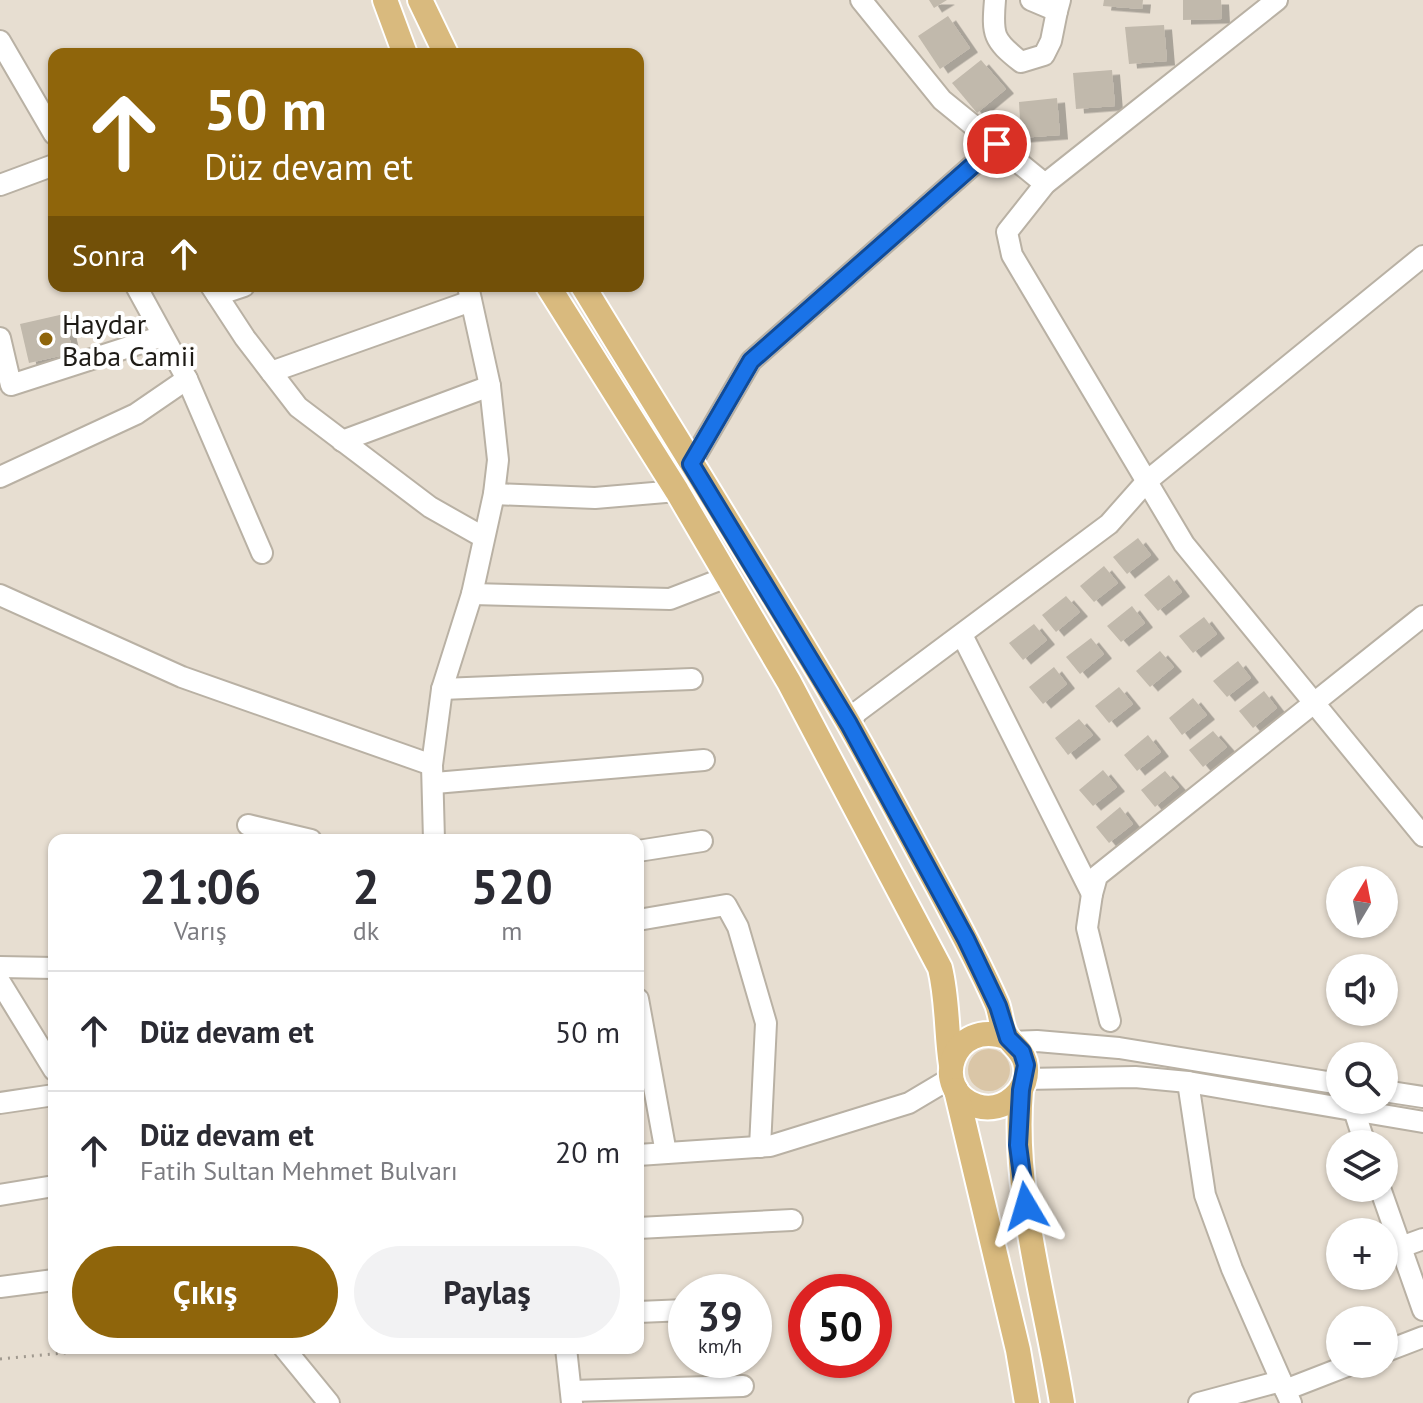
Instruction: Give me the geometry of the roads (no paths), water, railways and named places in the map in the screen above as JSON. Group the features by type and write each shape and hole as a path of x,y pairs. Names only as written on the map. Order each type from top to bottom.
{"main road":[{"path":"385,0 403,48"},
{"path":"420,0 443,48"},
{"path":"552,292 677,491 789,682 940,968 946,993 947,1035 953,1078 1018,1350 1027,1403"},
{"path":"587,292 849,724 966,939 998,1006 1010,1040"},
{"path":"1023,1084 1001,1106 976,1106 965,1100 953,1078 954,1054 972,1036 996,1033 1010,1040 1022,1052 1026,1065 1018,1145 1062,1403"}],"street":[{"path":"861,0 942,100 1045,184"},
{"path":"995,0 994,34 1007,51 1021,62 1044,55 1051,41 1058,6 1031,0"},
{"path":"1277,0 1045,184 1007,232 1012,255 1184,544 1423,836"},
{"path":"0,41 48,124"},
{"path":"691,464 751,361 997,144"},
{"path":"0,185 48,167"},
{"path":"849,724 857,712 1109,524 1147,481 1423,256"},
{"path":"139,292 187,379 262,553"},
{"path":"215,292 298,407 430,507 483,537"},
{"path":"271,372 470,293 490,386 498,460 494,494 472,594 442,689 434,774 434,834"},
{"path":"0,338 11,385 163,336"},
{"path":"0,477 136,414 187,379"},
{"path":"342,441 490,386"},
{"path":"494,494 595,498 677,491"},
{"path":"472,594 670,599 727,577"},
{"path":"0,595 182,677 434,774 704,760"},
{"path":"1110,1021 1087,928 1097,876 1423,616"},
{"path":"962,635 1092,894"},
{"path":"442,689 692,679"},
{"path":"248,825 286,834"},
{"path":"644,850 702,841"},
{"path":"644,919 726,905 738,927 766,1023 760,1147"},
{"path":"0,967 48,968"},
{"path":"0,983 48,1060"},
{"path":"644,1032 666,1153"},
{"path":"1010,1040 1119,1048 1326,1082"},
{"path":"1023,1084 1135,1077 1188,1082 1326,1105"},
{"path":"644,1155 760,1147 909,1103 953,1078"},
{"path":"1188,1082 1205,1195 1232,1269 1286,1391"},
{"path":"1398,1093 1423,1097"},
{"path":"0,1103 48,1096"},
{"path":"1377,1114 1423,1122"},
{"path":"0,1195 48,1187"},
{"path":"1385,1202 1423,1310"},
{"path":"644,1228 792,1220"},
{"path":"1401,1247 1423,1239"},
{"path":"0,1287 48,1281"},
{"path":"644,1312 668,1311"},
{"path":"1398,1347 1423,1337"},
{"path":"289,1354 329,1403"},
{"path":"567,1354 571,1397 743,1386"},
{"path":"1199,1403 1286,1391 1326,1375"}],"place":[{"name":"Haydar Baba Camii","path":"46,339"}]}
